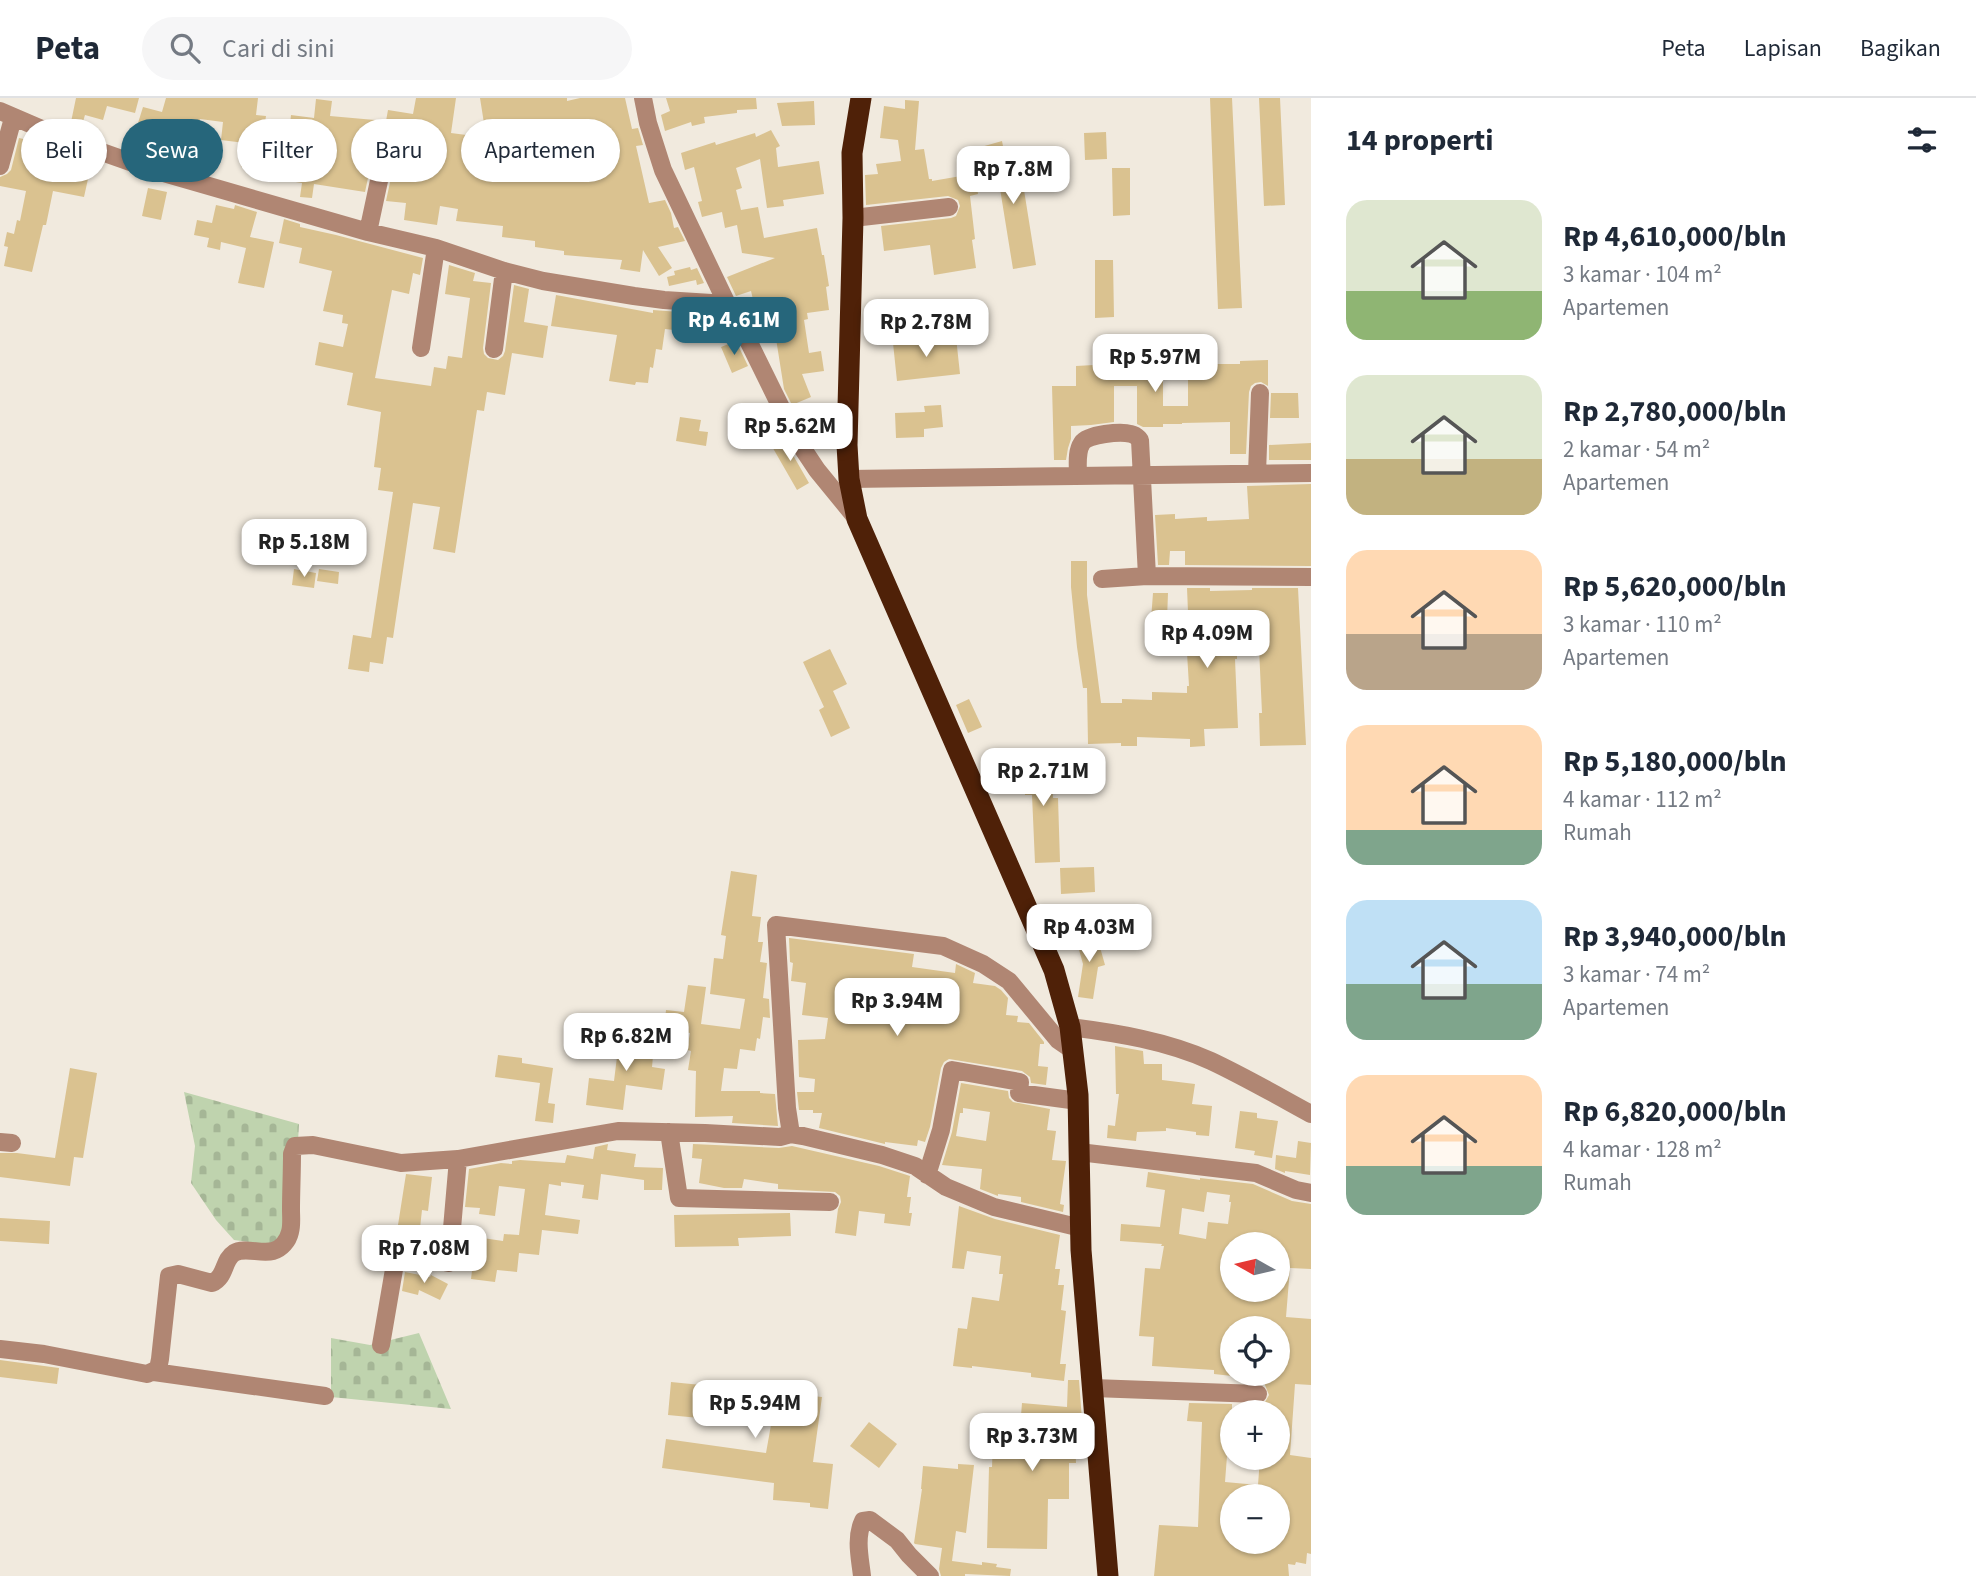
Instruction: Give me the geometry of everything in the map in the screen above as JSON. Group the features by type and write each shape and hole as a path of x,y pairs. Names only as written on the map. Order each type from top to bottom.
{"highway":[{"path":"861,98 852,153 853,218 847,445 849,479 857,519 1054,970 1070,1027 1078,1101 1081,1250 1108,1576"}],"street":[{"path":"643,98 663,170 727,304 797,440 817,470 857,519"},
{"path":"0,166 7,114 65,139 150,169 370,226 504,271 543,281 634,296 727,304"},
{"path":"370,226 379,182"},
{"path":"853,218 949,207"},
{"path":"421,348 436,248"},
{"path":"494,349 504,271"},
{"path":"1257,474 1260,393"},
{"path":"1078,476 1078,453 1085,439 1091,436 1127,433 1140,440 1147,576"},
{"path":"849,479 1311,473"},
{"path":"1102,579 1147,576 1311,577"},
{"path":"791,1134 787,1108 776,925 943,946 983,964 1009,981 1058,1040 1074,1051"},
{"path":"1070,1027 1164,1044 1192,1054 1311,1114"},
{"path":"927,1175 941,1130 952,1070 1020,1082 1019,1093 1078,1101"},
{"path":"154,1373 158,1369 160,1359 169,1276 178,1274 212,1283 223,1274 234,1253 277,1250 287,1240 290,1231 292,1154 295,1146 313,1145 391,1162 458,1159 618,1131 780,1137 791,1134 882,1155 915,1166 946,1187 994,1207 1081,1228"},
{"path":"669,1132 679,1198 830,1202"},
{"path":"1079,1152 1256,1173 1311,1194"},
{"path":"381,1345 397,1252 449,1263 458,1159"},
{"path":"0,1349 44,1354 148,1374 325,1396"},
{"path":"1093,1388 1258,1394"},
{"path":"862,1576 858,1548 860,1528 863,1521 870,1520 897,1540 930,1576"}],"green space":[{"path":"184,1092 299,1124 292,1248 234,1240 216,1220 191,1183 195,1146"},
{"path":"419,1333 451,1409 331,1397 331,1338 370,1345"}],"building":[{"path":"76,98 139,98 135,113 107,106 103,119 85,115 84,119 72,119"},
{"path":"166,98 258,98 256,115 266,116 266,119 237,119 237,142 223,140 223,119 139,119 143,107 162,112"},
{"path":"416,98 456,98 451,133 461,134 461,182 620,182 620,119 483,119 480,98 567,98 567,101 580,98 625,98 632,129 638,128 643,145 636,146 649,203 665,200 674,228 678,227 685,241 658,247 672,268 659,276 643,250 640,272 620,269 622,260 564,255 564,251 535,247 535,241 502,237 503,226 456,221 458,209 440,206 437,225 404,220 406,203 386,201 390,182 447,182 447,119 386,119 388,110 413,114"},
{"path":"666,98 756,98 757,109 704,117 705,123 692,126 691,122 665,131 661,115 670,111"},
{"path":"1210,98 1232,98 1242,308 1218,309"},
{"path":"1259,98 1280,98 1285,205 1264,206"},
{"path":"316,99 332,101 330,116 364,119 351,119 351,182 367,182 365,192 314,184 312,198 300,197 302,183 296,182 337,182 337,119 291,119 291,115 314,118"},
{"path":"905,100 919,101 915,150 924,149 929,179 932,181 975,172 978,194 970,196 976,268 934,275 930,245 884,251 881,226 951,218 956,216 960,206 958,200 948,196 866,205 865,175 878,174 876,164 901,161 898,140 880,138 884,106 905,109"},
{"path":"814,101 815,125 782,126 777,103"},
{"path":"771,130 780,146 776,148 778,167 819,161 824,194 783,200 784,206 767,208 760,159 736,168 742,188 736,190 741,210 758,207 764,238 817,228 824,255 829,286 826,287 829,310 807,313 808,319 804,320 809,353 821,351 824,371 802,374 811,397 792,405 784,389 774,326 763,328 751,291 736,296 727,277 775,258 742,253 737,225 725,228 722,212 702,217 698,202 702,201 694,167 685,170 681,153 755,133 756,137"},
{"path":"1106,132 1107,159 1085,160 1084,133"},
{"path":"19,138 21,182 87,182 84,197 53,191 32,272 4,266 8,247 4,246 7,232 14,234 17,220 20,221 26,191 0,186 0,177 11,170"},
{"path":"1002,141 1007,167 1020,165 1036,265 1013,269 996,164 985,167 981,147"},
{"path":"1112,168 1130,168 1130,215 1113,216"},
{"path":"148,188 167,192 161,220 142,216"},
{"path":"216,205 234,209 235,205 257,212 250,237 274,242 264,288 238,283 246,248 221,242 220,250 207,247 209,238 194,235 197,220 212,223"},
{"path":"284,219 300,224 300,227 423,258 420,275 413,273 409,294 392,290 375,378 431,386 434,367 446,369 448,356 462,358 470,298 445,294 449,265 475,273 473,281 491,283 483,348 488,358 498,360 505,351 514,285 529,289 524,322 548,326 543,358 512,353 505,395 487,392 484,411 477,410 455,553 433,549 440,507 413,503 393,638 387,637 383,664 370,662 369,672 348,669 353,635 371,638 393,492 378,490 381,468 374,467 381,412 347,405 353,373 315,365 319,342 343,347 348,324 342,323 343,315 323,311 332,271 299,263 302,248 279,243"},
{"path":"1095,260 1113,260 1114,317 1095,318"},
{"path":"690,267 691,270 697,268 704,283 697,285 696,280 669,286 667,277 675,275 674,271"},
{"path":"556,295 653,313 653,310 706,314 704,328 693,326 692,332 665,329 662,350 656,349 648,383 636,382 635,385 609,381 617,335 551,326"},
{"path":"956,337 960,374 897,381 893,343"},
{"path":"1139,338 1163,338 1163,406 1188,406 1188,369 1210,369 1210,364 1268,360 1268,386 1261,382 1255,383 1249,392 1246,454 1230,454 1230,422 1163,424 1163,427 1143,427 1137,424 1137,386 1114,386 1114,422 1071,426 1066,460 1054,460 1052,386 1076,386 1076,366 1094,365 1094,360 1108,360 1108,342 1139,342"},
{"path":"736,341 748,366 732,373 721,347"},
{"path":"1271,393 1298,393 1299,418 1270,418"},
{"path":"941,405 943,427 924,429 924,437 896,438 895,413 925,412 924,406"},
{"path":"807,413 824,414 823,435 807,435"},
{"path":"680,417 701,420 699,431 708,432 706,446 676,441"},
{"path":"782,436 809,483 797,490 770,443"},
{"path":"1311,443 1311,460 1269,460 1269,445"},
{"path":"1311,484 1311,566 1185,565 1185,551 1170,551 1169,565 1158,565 1155,515 1175,514 1175,519 1207,517 1207,521 1249,519 1247,486"},
{"path":"1071,561 1087,561 1087,595 1101,703 1122,703 1122,699 1152,700 1152,692 1187,693 1187,588 1210,588 1210,591 1298,588 1306,745 1260,746 1259,713 1262,713 1259,648 1237,649 1235,659 1238,728 1204,729 1205,746 1190,747 1190,739 1137,737 1137,746 1121,746 1121,743 1088,744 1087,688 1083,688 1077,647"},
{"path":"294,569 316,573 314,588 292,585"},
{"path":"319,569 339,572 338,584 317,581"},
{"path":"1153,593 1168,593 1167,620 1151,620"},
{"path":"830,649 847,684 833,691 850,728 831,737 819,710 824,707 803,662"},
{"path":"969,699 982,727 968,733 956,705"},
{"path":"1051,755 1053,798 1058,798 1060,862 1035,863 1032,795 1025,795 1024,757"},
{"path":"1094,867 1095,892 1061,894 1060,868"},
{"path":"731,871 757,875 752,916 761,917 758,942 763,942 760,962 767,963 763,998 769,999 770,1018 763,1017 760,1039 757,1038 755,1051 740,1049 737,1069 724,1068 721,1091 760,1091 775,1094 778,1126 732,1123 733,1116 695,1117 696,1071 688,1070 690,1033 664,1029 666,1010 684,1012 688,985 706,987 701,1024 740,1029 745,999 710,994 714,958 723,959 726,936 721,935"},
{"path":"1096,933 1105,965 1098,967 1093,999 1078,997 1083,964 1076,939"},
{"path":"789,938 914,954 912,967 955,973 956,964 975,973 973,983 995,986 1001,990 1008,998 1006,1015 1018,1016 1017,1022 1029,1023 1044,1042 1040,1044 1038,1066 1048,1067 1046,1085 1031,1083 1030,1077 1022,1071 949,1059 941,1068 925,1142 918,1140 917,1146 885,1144 819,1128 822,1113 799,1110 797,1092 814,1092 815,1079 799,1077 798,1040 825,1039 828,1018 802,1015 806,983 791,981 793,963 790,962"},
{"path":"615,1029 634,1032 632,1042 654,1045 652,1067 665,1069 662,1090 626,1085 623,1110 586,1105 589,1078 614,1081 617,1057 611,1056"},
{"path":"1115,1046 1143,1051 1144,1064 1162,1064 1162,1080 1195,1084 1192,1104 1212,1106 1209,1136 1166,1128 1166,1131 1137,1132 1136,1141 1107,1138 1108,1125 1115,1126 1119,1094 1116,1094"},
{"path":"498,1055 522,1058 522,1063 553,1068 548,1103 555,1104 553,1123 535,1121 540,1083 495,1077"},
{"path":"70,1068 97,1073 83,1158 74,1157 70,1186 0,1177 0,1153 55,1158"},
{"path":"961,1083 1008,1091 1013,1102 1050,1109 1047,1130 1056,1131 1052,1160 1066,1161 1060,1204 1064,1205 1063,1212 1021,1202 1021,1197 998,1196 980,1189 982,1169 942,1165 952,1132","holes":["963,1108 990,1112 986,1141 956,1136"]},
{"path":"1240,1111 1257,1113 1257,1118 1278,1121 1272,1158 1254,1155 1255,1151 1235,1148"},
{"path":"1298,1141 1311,1143 1310,1175 1285,1173 1275,1169 1276,1155 1296,1158"},
{"path":"608,1144 607,1150 636,1154 634,1167 663,1168 662,1190 644,1190 644,1180 601,1174 598,1200 582,1198 584,1185 561,1182 561,1186 549,1184 545,1215 580,1220 578,1234 542,1230 539,1255 519,1253 517,1272 497,1270 495,1282 471,1279 476,1237 503,1241 504,1234 519,1235 525,1189 499,1186 495,1216 479,1214 480,1208 465,1207 469,1169 501,1163 512,1164 512,1161 520,1160 565,1163 567,1155 593,1159 595,1147"},
{"path":"693,1144 779,1148 792,1146 910,1176 907,1197 911,1197 910,1226 884,1223 885,1214 859,1211 856,1236 835,1233 841,1202 840,1196 835,1192 778,1189 778,1184 744,1179 742,1188 699,1183 702,1159 692,1158"},
{"path":"1148,1172 1253,1184 1292,1201 1311,1204 1311,1269 1290,1268 1290,1232 1220,1232 1220,1302 1287,1302 1286,1316 1220,1316 1220,1375 1214,1374 1214,1370 1152,1366 1154,1337 1139,1336 1145,1268 1160,1269 1164,1246 1120,1241 1121,1224 1160,1227 1165,1190 1146,1187","holes":["1207,1192 1230,1195 1228,1224 1208,1222 1206,1239 1179,1234 1182,1208 1204,1212"]},
{"path":"406,1174 432,1177 428,1211 422,1210 420,1228 398,1225"},
{"path":"959,1206 995,1219 1060,1235 1055,1269 1060,1269 1058,1285 1064,1285 1061,1310 1066,1311 1060,1364 1066,1364 1064,1381 1031,1377 1031,1373 953,1366 958,1328 967,1329 972,1297 999,1301 1003,1274 999,1274 1001,1256 967,1251 964,1269 952,1268"},
{"path":"790,1213 791,1236 738,1238 739,1246 675,1247 674,1215"},
{"path":"0,1218 50,1221 49,1244 0,1241"},
{"path":"405,1272 430,1277 431,1275 448,1284 440,1300 419,1290 418,1295 402,1291"},
{"path":"1290,1317 1311,1319 1311,1385 1295,1384 1290,1455 1290,1400 1266,1400 1269,1395 1265,1386 1290,1386"},
{"path":"0,1360 59,1368 57,1384 0,1377"},
{"path":"1068,1380 1079,1380 1083,1434 1075,1433 1076,1463 1069,1463 1069,1499 1048,1499 1047,1549 987,1548 989,1467 992,1467 993,1440 1013,1441 1013,1428 1020,1428 1022,1403 1067,1407"},
{"path":"671,1382 822,1397 813,1462 833,1464 828,1509 810,1507 810,1503 773,1500 774,1483 662,1468 666,1439 766,1453 771,1425 668,1415"},
{"path":"1189,1403 1220,1404 1220,1470 1226,1470 1225,1482 1247,1484 1220,1484 1220,1554 1290,1554 1290,1484 1258,1484 1259,1470 1290,1470 1290,1455 1311,1458 1311,1554 1307,1553 1306,1564 1288,1564 1289,1576 1154,1576 1159,1525 1198,1527 1202,1422 1187,1421"},
{"path":"869,1422 897,1444 879,1468 850,1446"},
{"path":"958,1464 974,1465 966,1533 956,1531 952,1561 997,1564 996,1567 1011,1569 1010,1576 941,1576 939,1569 942,1548 914,1543 923,1466 958,1469"}]}
